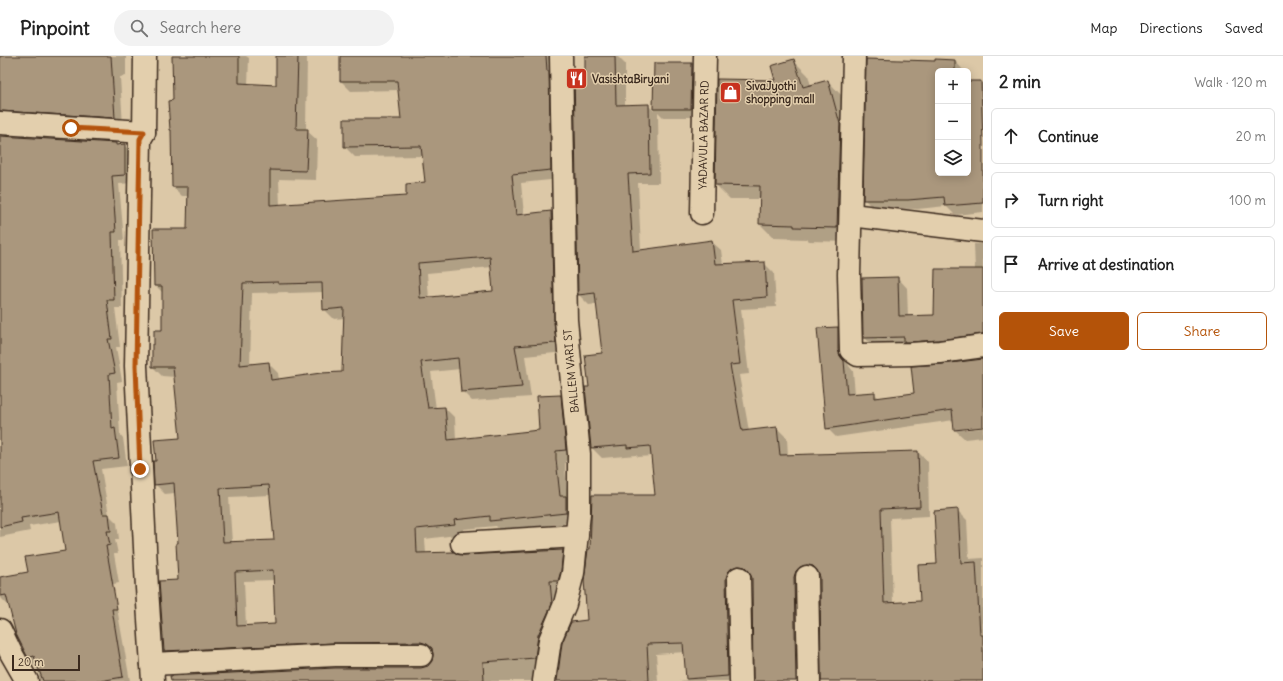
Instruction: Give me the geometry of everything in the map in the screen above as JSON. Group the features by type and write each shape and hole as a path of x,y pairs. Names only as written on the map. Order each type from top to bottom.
{"street":[{"path":"145,56 144,132 140,139 136,366 147,588 153,673 335,655 420,655"},
{"name":"BALLEM VARI ST","path":"544,681 550,640 565,604 573,573 579,513 579,454 566,320 561,56"},
{"name":"YADAVULA BAZAR RD","path":"702,213 705,56"},
{"path":"854,56 849,299 851,350 858,355 911,354 940,352 983,346"},
{"path":"0,123 144,132"},
{"path":"851,215 983,231"},
{"path":"462,543 577,536"},
{"path":"807,577 809,681"},
{"path":"739,578 741,681"},
{"path":"0,630 27,681"}],"building":[{"path":"0,56 111,56 115,118 0,111"},
{"path":"172,56 239,56 239,83 276,85 276,56 298,56 296,129 308,129 306,171 270,170 270,205 406,196 406,184 425,182 421,146 344,147 344,119 401,119 397,81 340,81 340,56 546,56 547,71 549,71 551,170 512,174 516,215 551,211 556,343 515,346 522,387 461,392 458,358 421,362 428,408 445,407 448,440 539,430 537,396 561,395 566,450 556,451 556,459 560,496 566,496 566,513 490,521 490,516 454,520 455,525 416,529 417,553 454,552 463,555 563,550 561,571 558,581 550,581 552,604 538,635 535,658 483,662 484,681 171,681 170,676 335,668 421,668 428,666 432,661 433,655 432,648 421,642 334,643 164,651 159,581 178,580 176,543 178,543 174,483 154,485 153,461 156,461 154,440 180,438 173,367 152,367 152,344 154,344 154,330 162,330 162,286 154,286 153,229 187,229 188,187 172,187 171,130 168,101 173,100","holes":["490,257 493,291 420,298 418,263","243,283 322,283 323,310 344,308 342,372 321,373 271,380 269,362 240,365","269,485 274,540 223,542 220,488","273,570 275,624 237,626 235,572"]},
{"path":"585,56 615,56 616,105 649,104 650,173 628,174 633,251 712,240 715,264 765,262 767,297 732,300 740,364 730,365 742,431 777,427 780,455 918,451 920,507 881,509 884,603 920,601 918,565 937,564 934,511 958,509 961,563 976,562 980,635 983,635 983,681 821,681 820,577 817,570 813,566 807,565 800,567 796,571 794,577 796,681 753,681 752,578 749,571 745,567 739,566 732,568 728,572 726,578 728,676 686,679 683,643 647,644 649,681 557,681 562,643 571,622 587,620 584,580 588,549 590,549 592,495 655,495 650,446 627,448 627,445 591,448 585,387 589,387 585,355 602,353 595,293 578,295 574,71 585,71"},
{"path":"794,59 803,87 828,80 840,124 837,228 794,227 794,225 759,224 760,186 715,185 717,79 775,80 771,66"},
{"path":"866,59 935,61 935,59 955,60 955,68 935,68 935,176 971,176 971,81 981,81 983,203 945,206 944,197 908,200 863,200"},
{"path":"654,63 692,63 691,109 653,109"},
{"path":"0,136 116,143 116,145 125,144 125,175 112,176 116,232 112,232 114,300 107,300 112,339 108,339 115,373 109,374 112,429 115,428 119,458 93,461 103,514 109,514 111,531 107,531 110,545 106,546 117,609 112,609 123,677 100,681 43,681 34,656 28,658 16,634 6,595 0,596 0,577 28,572 25,557 65,551 59,512 21,518 22,522 0,527"},
{"path":"935,269 983,269 983,334 910,342 904,342 904,337 863,338 862,278 898,277 899,316 934,315"},
{"path":"838,327 838,350 844,361 847,394 875,392 875,398 914,393 911,366 983,359 983,427 954,430 952,410 826,429 817,328"}],"place":[{"name":"VasishtaBiryani","path":"577,79"},
{"name":"SivaJyothi shopping mall","path":"730,92"}],"route":[{"path":"71,128 144,132 140,139 137,272 136,366 140,469"}]}
